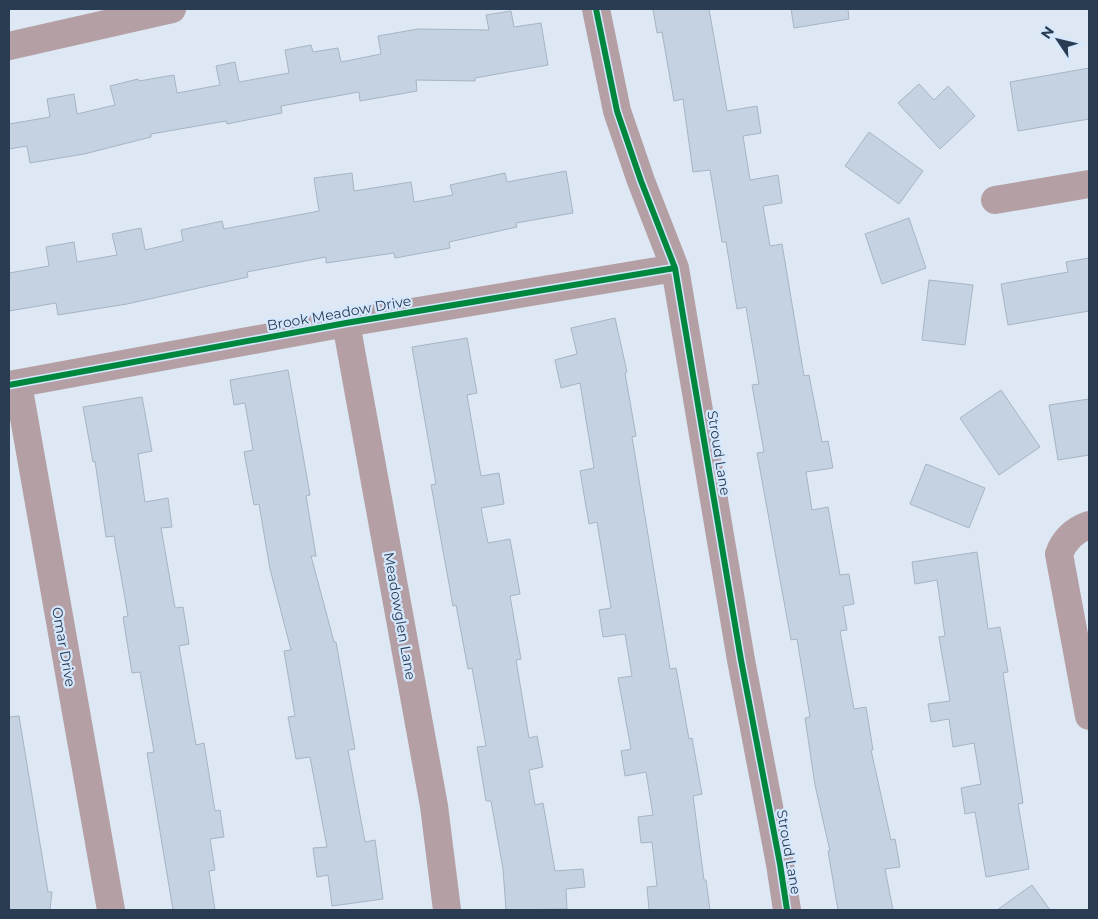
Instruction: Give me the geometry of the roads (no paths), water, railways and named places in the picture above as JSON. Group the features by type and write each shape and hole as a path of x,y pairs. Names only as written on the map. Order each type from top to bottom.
{"street":[{"path":"9,46 172,9"},
{"name":"Stroud Lane","path":"596,9 617,111 641,181 675,268 741,660 780,864 786,910"},
{"path":"995,200 1089,184"},
{"name":"Brook Meadow Drive","path":"13,385 346,324 675,268"},
{"name":"Meadowglen Lane","path":"346,324 434,806 447,910"},
{"name":"Omar Drive","path":"13,385 111,910"},
{"path":"1089,525 1082,528 1063,543 1059,554 1089,716"}]}
